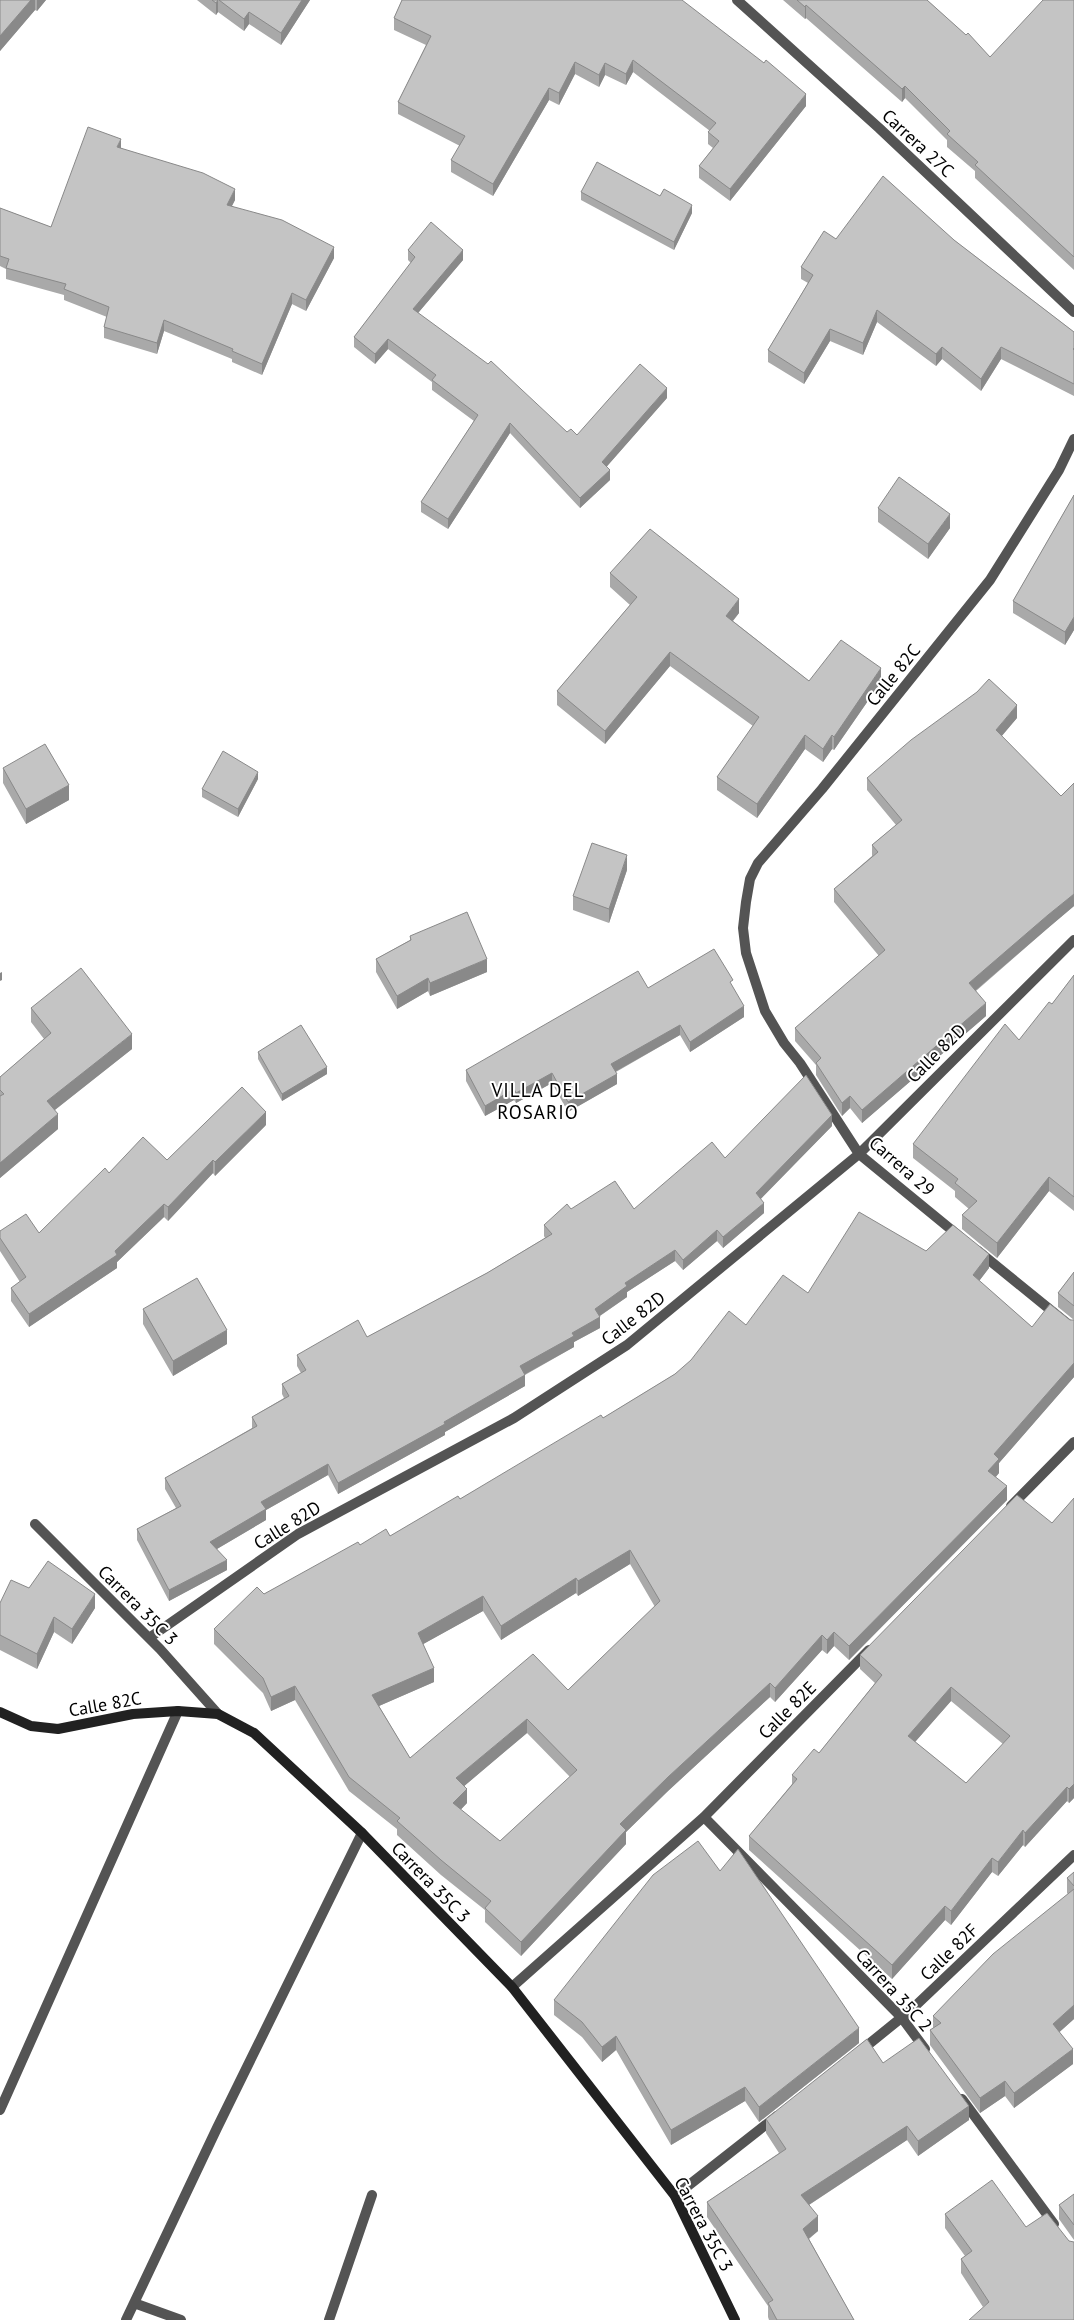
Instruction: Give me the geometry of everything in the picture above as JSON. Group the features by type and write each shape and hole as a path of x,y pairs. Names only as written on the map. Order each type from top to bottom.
{"street":[{"name":"Carrera 27C","path":"737,0 879,128 1074,312"},
{"name":"Calle 82C","path":"744,928 750,879 758,863 822,789 990,580 1059,470 1074,439"},
{"name":"Carrera 29","path":"744,928 746,953 765,1011 784,1043 820,1093 859,1154 1074,1329"},
{"name":"Calle 82D","path":"149,1638 298,1534 514,1418 627,1345 859,1154 1074,940"},
{"path":"1004,1513 1074,1442"},
{"name":"Carrera 35C 3","path":"35,1524 149,1638 218,1714 254,1732 362,1833 512,1988 675,2196 735,2320"},
{"name":"Calle 82E","path":"512,1988 704,1818 878,1640"},
{"name":"Calle 82C","path":"0,1712 31,1726 58,1729 133,1714 178,1711 218,1714"},
{"path":"0,2110 178,1711"},
{"name":"Carrera 35C 2","path":"704,1818 902,2018 932,2058"},
{"path":"126,2320 362,1833"},
{"name":"Calle 82F","path":"847,2061 902,2018 1074,1855"},
{"path":"956,2090 1062,2235"},
{"path":"675,2196 785,2110"},
{"path":"329,2320 372,2195"},
{"path":"134,2303 181,2320"}],"building":[{"path":"0,0 31,0 0,36"},
{"path":"219,0 302,0 281,33 249,12 244,19"},
{"path":"402,0 682,0 764,63 766,60 806,94 730,189 699,166 719,141 708,132 716,123 633,60 626,74 605,63 599,75 575,62 559,93 549,88 493,184 451,160 465,136 398,102 431,36 394,18"},
{"path":"797,0 927,0 966,35 968,33 990,57 1043,0 1074,0 1074,257 975,165 978,162 947,134 950,131 905,86 902,89 806,5 805,7"},
{"path":"88,127 121,139 117,147 203,173 235,189 227,205 282,220 334,247 306,300 292,293 262,364 232,351 233,349 164,320 157,343 104,327 109,307 64,289 66,284 6,268 9,259 0,256 0,208 51,227"},
{"path":"597,162 660,196 664,189 692,205 674,242 581,192"},
{"path":"883,176 954,240 1074,332 1074,384 1001,347 981,379 942,347 936,354 877,310 863,343 830,329 804,373 768,350 813,275 801,267 824,231 836,239"},
{"path":"431,222 463,250 413,309 488,364 491,361 567,432 571,429 577,435 640,364 667,388 602,462 610,470 580,498 510,423 448,519 421,502 478,415 432,380 436,375 388,339 375,354 354,337 415,257 408,250"},
{"path":"899,477 950,514 928,544 878,508"},
{"path":"1074,495 1074,617 1065,632 1013,601"},
{"path":"650,529 739,599 726,616 809,681 841,640 881,668 834,737 832,735 823,749 805,735 757,804 717,777 759,717 670,652 605,731 557,691 637,597 610,573"},
{"path":"989,679 1017,705 996,730 1061,796 1074,783 1074,894 969,983 986,1003 862,1110 850,1096 842,1103 816,1063 821,1058 795,1028 885,950 834,889 878,852 872,845 902,820 867,778 911,740 977,692"},
{"path":"45,744 69,785 26,809 3,768"},
{"path":"223,751 258,772 238,809 202,789"},
{"path":"592,843 627,855 609,909 573,896"},
{"path":"467,912 487,959 430,983 428,978 397,996 376,959 411,940 410,936"},
{"path":"714,949 733,980 730,982 744,1006 690,1042 680,1025 611,1064 617,1074 568,1102 552,1073 516,1093 514,1089 485,1106 466,1070 638,971 648,988"},
{"path":"81,968 132,1034 47,1101 58,1114 0,1163 0,1096 4,1094 0,1090 0,1077 51,1033 31,1008"},
{"path":"1074,975 1074,1197 1049,1177 997,1243 962,1215 977,1201 955,1183 958,1179 913,1144 1005,1024 1019,1040 1049,1002 1052,1004"},
{"path":"301,1025 327,1067 282,1094 258,1052"},
{"path":"806,1075 832,1115 756,1193 764,1203 723,1237 717,1230 683,1260 675,1250 625,1283 627,1286 595,1309 600,1317 572,1333 574,1336 520,1366 525,1375 444,1422 445,1424 338,1483 328,1464 261,1502 266,1509 210,1542 227,1560 169,1590 137,1529 181,1506 165,1478 257,1426 252,1417 289,1396 282,1384 306,1370 297,1355 358,1320 367,1337 487,1273 552,1234 544,1225 567,1204 571,1209 615,1181 634,1209 712,1142 725,1158"},
{"path":"242,1087 266,1112 215,1162 213,1160 168,1207 164,1204 115,1251 117,1255 29,1314 11,1288 26,1277 0,1238 0,1231 26,1214 39,1233 105,1168 109,1173 143,1137 167,1160"},
{"path":"859,1212 926,1251 953,1225 989,1254 973,1275 1032,1327 1050,1304 1070,1320 1074,1320 1074,1363 994,1454 999,1459 988,1471 1007,1486 849,1646 834,1632 827,1640 822,1635 775,1688 770,1683 668,1777 620,1824 626,1830 521,1942 485,1908 491,1901 397,1821 400,1818 349,1777 295,1686 271,1697 263,1678 214,1629 257,1587 264,1594 358,1542 360,1545 386,1529 390,1536 458,1496 460,1499 601,1415 603,1418 675,1374 691,1360 729,1311 746,1325 783,1275 808,1293","holes":["630,1550 660,1601 568,1690 533,1654 410,1758 372,1695 434,1668 418,1633 483,1596 501,1626 576,1578 578,1581","527,1719 577,1770 500,1841 453,1803 467,1789 456,1778"]},
{"path":"1074,1272 1074,1306 1058,1293"},
{"path":"197,1278 227,1330 173,1361 143,1309"},
{"path":"1017,1495 1052,1523 1074,1498 1074,1784 1069,1789 1067,1787 1025,1833 1023,1830 998,1862 992,1858 951,1911 945,1906 892,1965 749,1836 797,1779 792,1775 814,1749 819,1753 882,1675 860,1655","holes":["951,1687 1010,1736 966,1783 908,1736"]},
{"path":"48,1561 95,1594 72,1629 54,1617 37,1654 0,1635 0,1603 11,1580 29,1588"},
{"path":"698,1841 720,1871 738,1849 859,2028 759,2107 745,2087 671,2130 616,2036 602,2047 582,2022 554,2000 653,1875"},
{"path":"1074,1872 1074,1886 1067,1878"},
{"path":"1074,1889 1074,2005 1053,2024 1073,2049 1014,2093 1005,2081 980,2098 930,2030 941,2023 933,2016 993,1954"},
{"path":"919,2038 969,2106 918,2141 907,2126 801,2195 818,2216 803,2229 854,2320 777,2320 768,2303 773,2300 707,2202 786,2149 766,2119 867,2039 883,2063"},
{"path":"992,2180 1026,2227 1047,2213 1069,2241 1074,2242 1074,2320 969,2320 989,2302 961,2259 972,2251 945,2214"},
{"path":"1074,2194 1074,2225 1059,2205"}],"district":[{"name":"VILLA DEL ROSARIO","path":"538,1101"}]}
